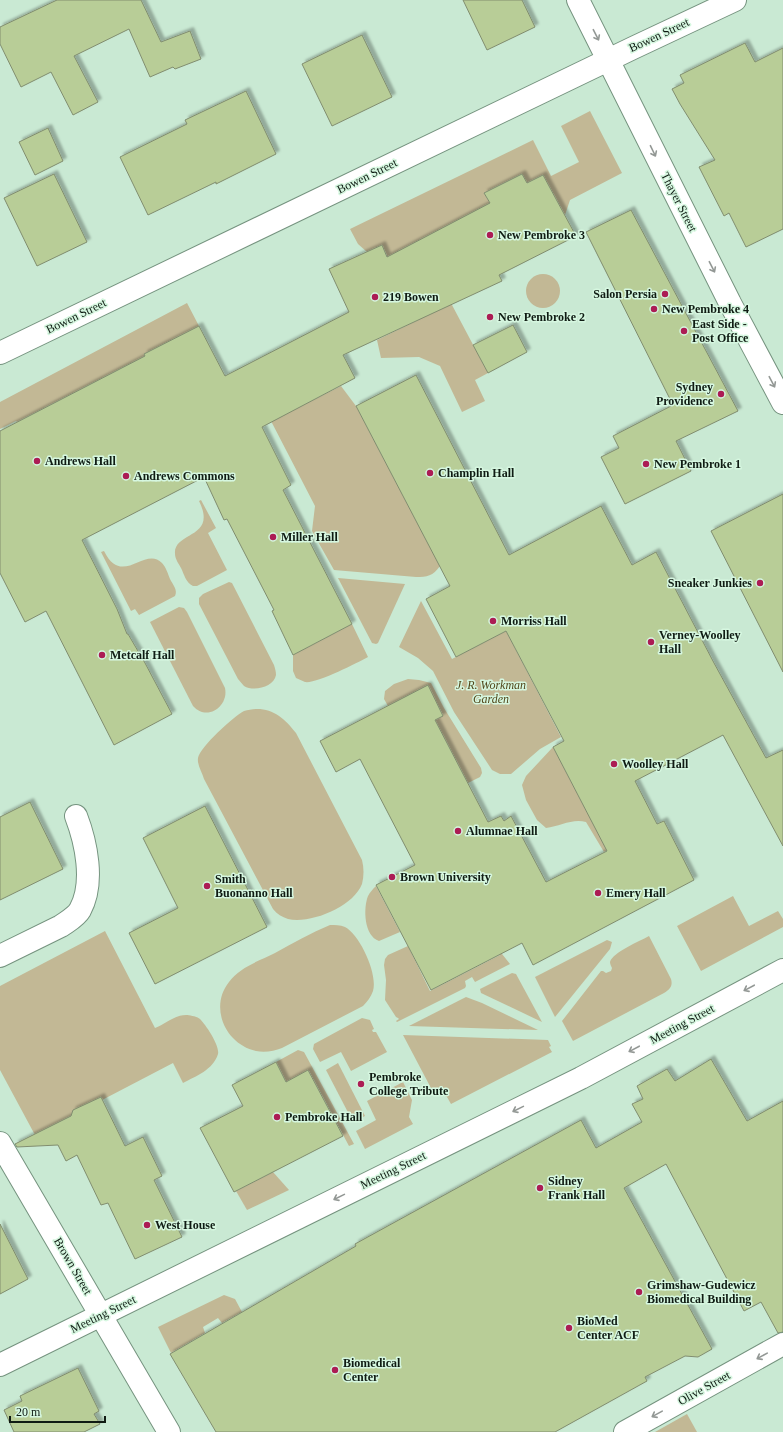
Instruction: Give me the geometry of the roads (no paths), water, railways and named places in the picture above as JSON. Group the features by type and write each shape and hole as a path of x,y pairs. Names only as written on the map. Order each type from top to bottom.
{"street":[{"name":"Thayer Street","path":"578,0 668,182 783,403"},
{"name":"Bowen Street","path":"0,352 735,0"},
{"path":"0,956 61,926 71,920 80,911 86,895 88,862 82,830 76,816"},
{"name":"Meeting Street","path":"0,1365 581,1078 783,970"},
{"name":"Brown Street","path":"0,1143 169,1432"},
{"name":"Olive Street","path":"625,1432 783,1344"}],"place":[{"name":"New Pembroke 3","path":"490,235"},
{"name":"Salon Persia","path":"665,294"},
{"name":"219 Bowen","path":"375,297"},
{"name":"New Pembroke 4","path":"654,309"},
{"name":"New Pembroke 2","path":"490,317"},
{"name":"East Side - Post Office","path":"684,331"},
{"name":"Sydney Providence","path":"721,394"},
{"name":"Andrews Hall","path":"37,461"},
{"name":"New Pembroke 1","path":"646,464"},
{"name":"Champlin Hall","path":"430,473"},
{"name":"Andrews Commons","path":"126,476"},
{"name":"Miller Hall","path":"273,537"},
{"name":"Sneaker Junkies","path":"760,583"},
{"name":"Morriss Hall","path":"493,621"},
{"name":"Verney-Woolley Hall","path":"651,642"},
{"name":"Metcalf Hall","path":"102,655"},
{"name":"Woolley Hall","path":"614,764"},
{"name":"Alumnae Hall","path":"458,831"},
{"name":"Brown University","path":"392,877"},
{"name":"Smith Buonanno Hall","path":"207,886"},
{"name":"Emery Hall","path":"598,893"},
{"name":"Pembroke College Tribute","path":"361,1084"},
{"name":"Pembroke Hall","path":"277,1117"},
{"name":"Sidney Frank Hall","path":"540,1188"},
{"name":"West House","path":"147,1225"},
{"name":"Grimshaw-Gudewicz Biomedical Building","path":"639,1292"},
{"name":"BioMed Center ACF","path":"569,1328"},
{"name":"Biomedical Center","path":"335,1370"}],"park label":[{"name":"J. R. Workman Garden","path":"491,692"}]}
